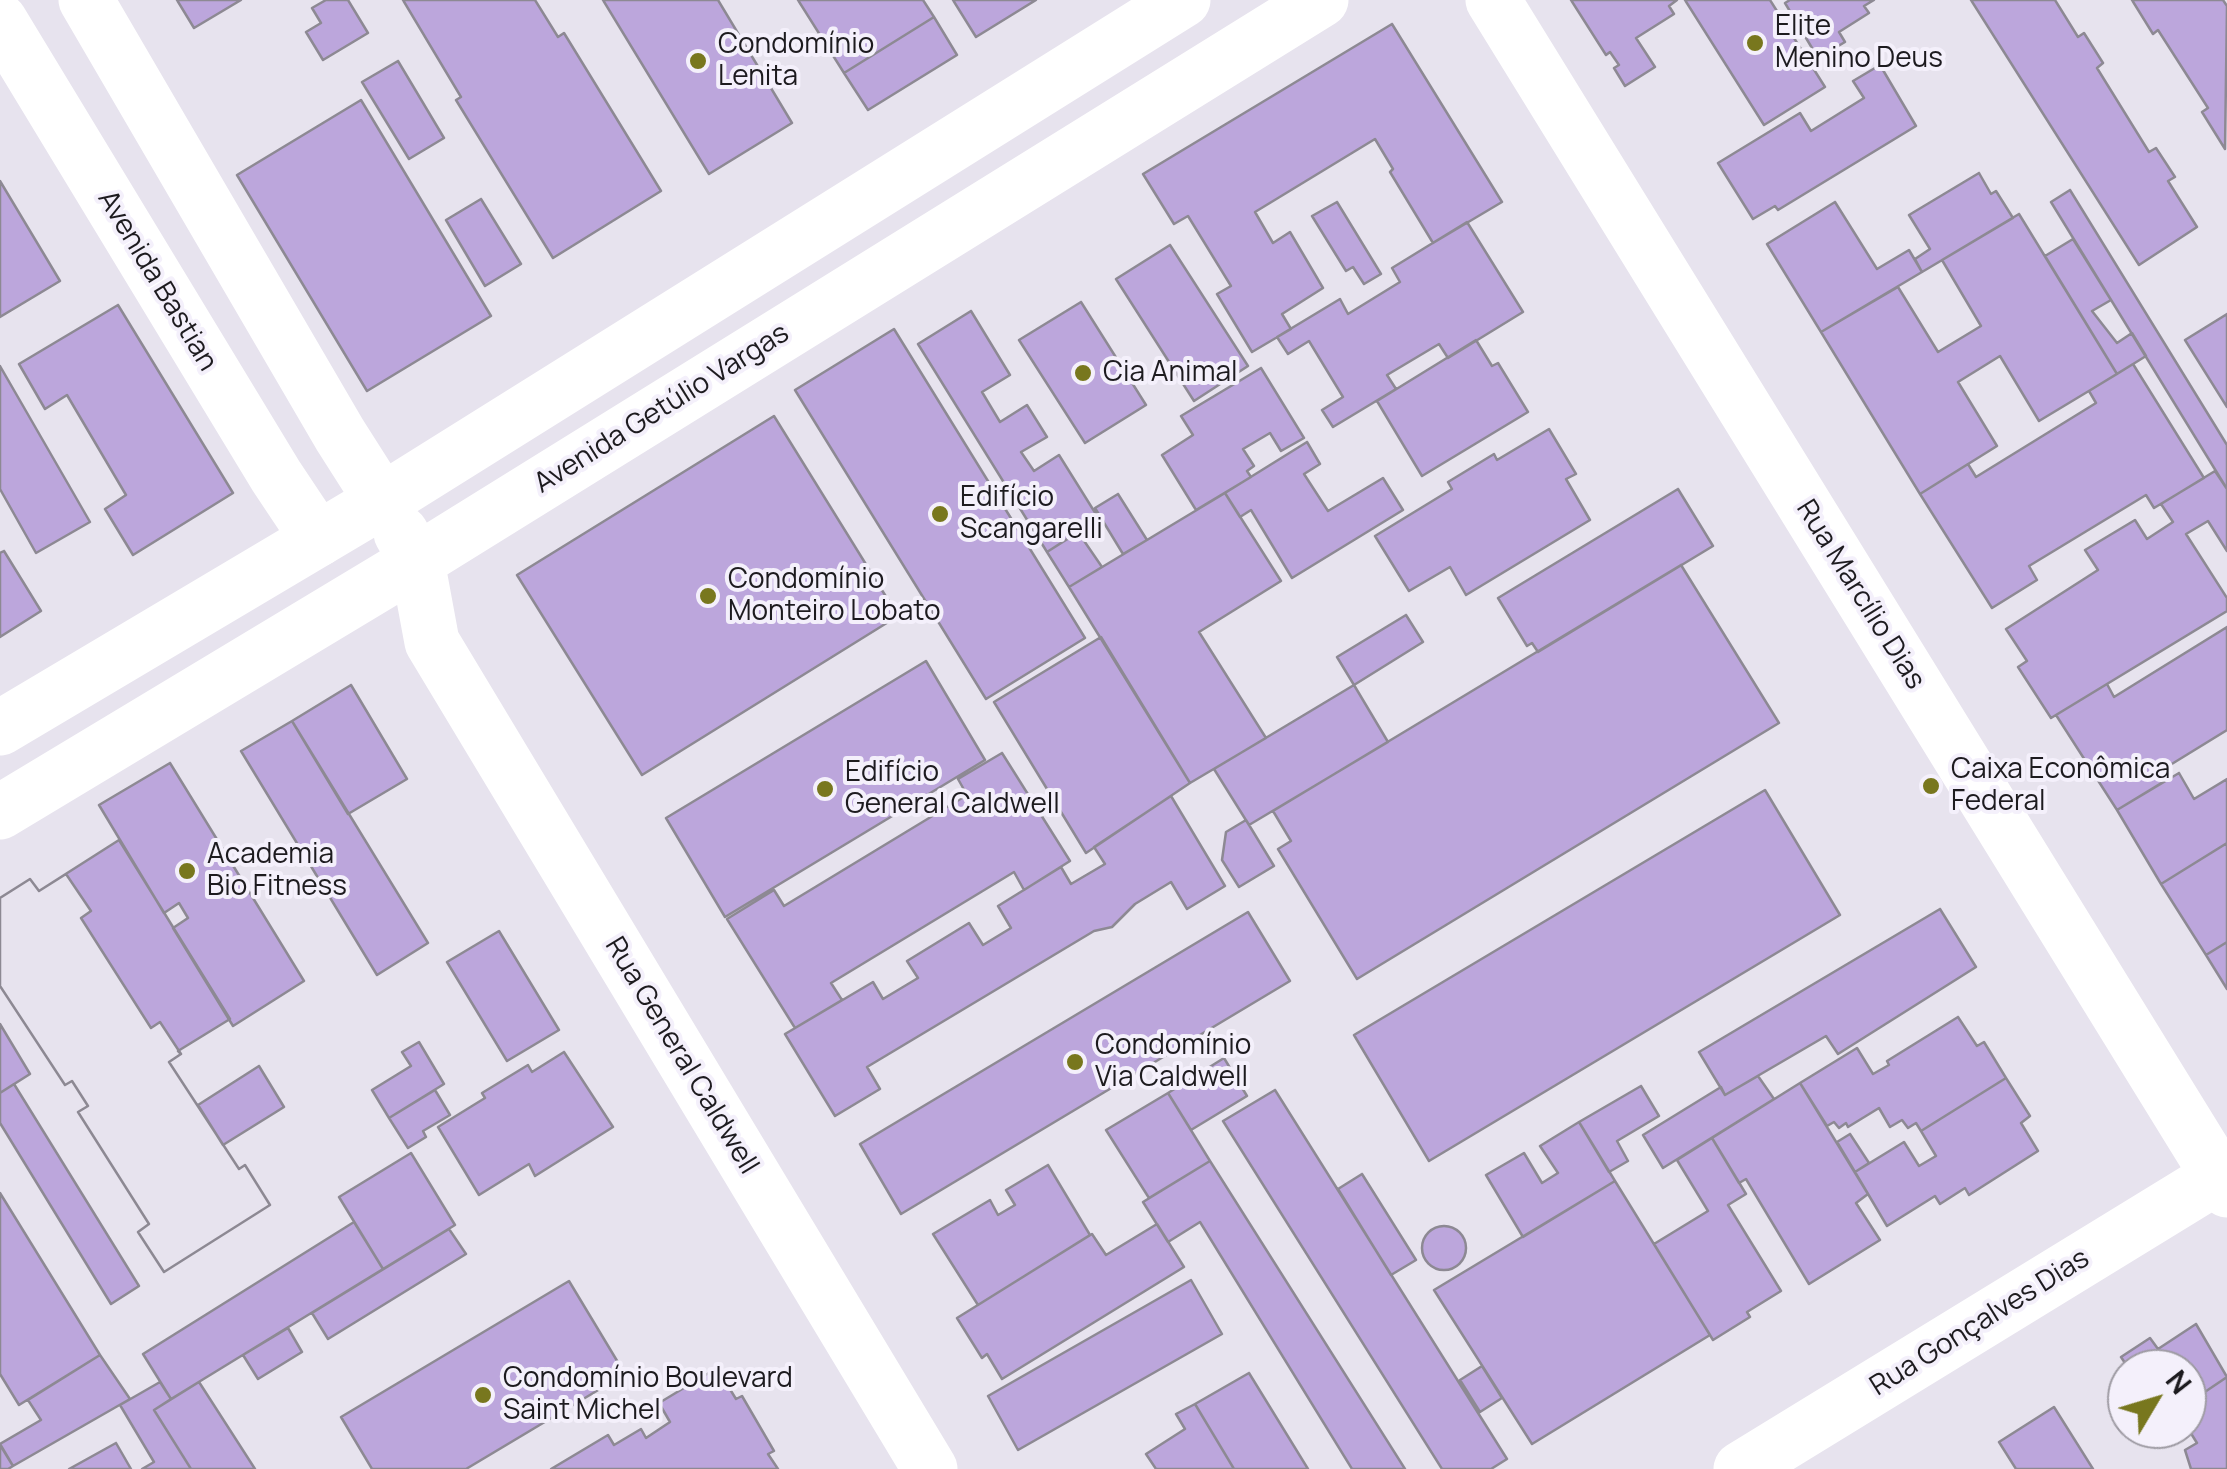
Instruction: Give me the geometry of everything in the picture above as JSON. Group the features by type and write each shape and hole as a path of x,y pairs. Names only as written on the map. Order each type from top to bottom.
{"street":[{"path":"86,0 340,435 382,500"},
{"path":"0,728 382,500 1183,0"},
{"name":"Avenida Getúlio Vargas","path":"0,812 417,561 1321,0"},
{"name":"Rua Marcílio Dias","path":"1494,0 2223,1183"},
{"name":"Avenida Bastian","path":"0,21 318,539"},
{"name":"Rua General Caldwell","path":"382,500 417,561 432,642 930,1469"},
{"name":"Rua General Caldwell","path":"318,539 357,596 432,642"},
{"name":"Rua Gonçalves Dias","path":"1741,1469 2223,1183"}],"building":[{"path":"177,0 241,0 194,28"},
{"path":"326,0 348,0 368,33 323,60 306,32 321,23 312,8"},
{"path":"403,0 535,0 558,37 564,33 661,191 553,258 456,100 461,97"},
{"name":"Condomínio Lenita","path":"603,0 718,0 792,123 709,174"},
{"path":"798,0 923,0 934,17 844,73"},
{"path":"953,0 1036,0 976,37"},
{"path":"1571,0 1677,0 1669,6 1674,14 1636,38 1655,67 1625,86 1614,68 1619,65 1610,52 1606,55"},
{"name":"Elite Menino Deus","path":"1685,0 1770,0 1825,87 1764,125"},
{"path":"1874,0 1864,6 1869,13 1839,32 1845,42 1818,58 1785,3"},
{"path":"1971,0 2055,0 2078,37 2084,33 2103,63 2097,68 2149,152 2156,148 2175,177 2168,181 2197,227 2139,265"},
{"path":"2132,0 2223,0 2227,6 2225,149 2202,112 2208,108 2158,30 2153,34"},
{"path":"934,17 957,55 868,110 844,73"},
{"path":"1392,24 1502,202 1433,243 1375,139 1255,212 1273,243 1290,232 1323,288 1282,314 1291,329 1252,352 1217,294 1231,286 1188,216 1174,224 1143,174"},
{"path":"398,61 444,138 409,159 362,82"},
{"path":"1880,65 1916,126 1778,210 1775,206 1753,219 1718,163 1800,113 1811,131 1864,98 1853,81"},
{"path":"361,100 491,316 367,391 237,175"},
{"path":"1979,173 1991,194 1996,191 2013,218 1922,272 1915,259 1930,249 1909,215"},
{"path":"0,181 60,281 0,317"},
{"path":"2070,190 2227,445 2227,489 2051,202"},
{"path":"481,199 521,264 485,286 446,220"},
{"path":"1337,202 1381,274 1364,284 1353,267 1346,271 1312,216"},
{"path":"1835,202 1877,269 1909,250 1922,272 1821,332 1767,244"},
{"path":"2019,214 2117,374 2039,421 2000,356 1958,382 1997,446 1920,494 1821,332 1898,287 1938,352 1981,326 1942,260"},
{"path":"1467,222 1523,312 1448,358 1439,344 1387,375 1396,389 1333,427 1322,410 1343,397 1309,341 1288,354 1277,337 1340,299 1348,314 1400,282 1392,268"},
{"path":"2073,239 2111,300 2092,311 2117,343 2132,333 2146,356 2117,374 2045,256"},
{"path":"1170,245 1248,366 1194,401 1116,279"},
{"name":"Cia Animal","path":"1081,302 1146,405 1085,443 1019,340"},
{"path":"118,305 233,493 133,555 105,509 126,495 67,395 45,409 19,364"},
{"path":"971,311 1010,375 982,392 1000,422 1027,405 1047,437 1021,452 1034,471 1059,455 1099,519 1047,552 918,344"},
{"path":"2227,314 2227,407 2185,340"},
{"name":"Edifício Scangarelli","path":"894,329 1085,638 986,699 795,390"},
{"path":"1476,340 1492,366 1498,363 1528,412 1422,476 1377,401"},
{"path":"2133,364 2204,478 2154,508 2146,495 2029,566 2037,580 1992,608 1920,494 1968,464 1976,477 2096,403 2089,391"},
{"path":"0,366 90,522 36,553 0,489"},
{"path":"1261,368 1304,438 1281,451 1270,433 1243,449 1254,466 1247,471 1251,477 1196,510 1162,455 1193,435 1181,416"},
{"name":"Condomínio Monteiro Lobato","path":"774,416 898,616 642,775 517,575"},
{"path":"1549,429 1576,474 1566,479 1590,520 1466,595 1450,567 1409,591 1375,536 1452,489 1448,482 1494,454 1497,460"},
{"path":"1307,442 1320,464 1304,474 1328,511 1383,478 1403,510 1292,578 1251,510 1240,517 1225,493"},
{"path":"2215,471 2227,489 2227,551 2208,521 2186,534 2227,598 2227,611 2051,718 2018,667 2027,661 2006,629 2098,570 2085,550 2135,520 2147,539 2173,522 2161,504"},
{"path":"1678,489 1713,546 1538,652 1532,643 1527,646 1498,598"},
{"path":"1225,493 1281,581 1199,632 1266,738 1190,783 1069,587"},
{"path":"1118,494 1147,540 1123,554 1095,508"},
{"path":"1078,532 1102,567 1069,587 1047,552"},
{"path":"4,551 41,611 0,637 0,553"},
{"path":"1681,565 1779,723 1357,979 1278,849 1291,841 1273,811"},
{"path":"1406,615 1423,642 1354,685 1337,657"},
{"path":"2227,627 2227,730 2162,770 2168,779 2117,810 2056,715 2107,684 2114,697"},
{"path":"1101,637 1190,783 1086,853 994,702"},
{"name":"Edifício General Caldwell","path":"926,661 985,760 725,917 666,818"},
{"path":"351,685 407,779 348,814 292,721"},
{"path":"1354,685 1388,742 1249,825 1214,769"},
{"path":"292,721 428,943 377,975 241,751"},
{"path":"1002,753 1070,861 1024,890 1014,872 831,983 842,1000 795,1028 727,919 774,890 784,906 967,795 958,779"},
{"name":"Academia Bio Fitness","path":"170,763 304,981 233,1026 173,928 188,918 179,903 164,913 99,805"},
{"path":"2179,773 2194,799 2227,779 2227,843 2161,884 2117,810"},
{"path":"1765,790 1840,915 1429,1161 1354,1035"},
{"path":"1171,796 1225,886 1187,909 1171,882 1135,904 1112,927 1094,931 867,1067 880,1089 835,1116 785,1034 873,982 883,999 918,978 907,961 969,923 983,945 1011,928 998,906 1061,867 1071,884 1105,864 1094,847"},
{"path":"1246,820 1274,866 1239,887 1222,860 1226,832"},
{"path":"119,840 230,1019 178,1051 181,1054 169,1062 239,1169 245,1165 270,1205 164,1272 138,1232 149,1224 78,1112 88,1106 72,1081 65,1085 0,986 0,898 30,879 39,891"},
{"path":"2227,843 2227,942 2206,955 2161,884"},
{"path":"66,874 91,911 81,918 151,1028 160,1022 181,1054 169,1062 239,1169 245,1165 270,1205 164,1272 138,1232 149,1224 78,1112 88,1106 72,1081 65,1085 0,986 0,898 30,879 39,891"},
{"path":"1940,909 1976,967 1838,1054 1826,1036 1725,1095 1699,1052"},
{"name":"Condomínio Via Caldwell","path":"1248,912 1290,981 901,1214 860,1144"},
{"path":"499,931 559,1030 507,1061 447,962"},
{"path":"2227,942 2227,989 2206,955"},
{"path":"1958,1017 1977,1046 1984,1042 2006,1078 1921,1131 1916,1123 1908,1128 1902,1120 1890,1127 1879,1108 1848,1127 1846,1123 1839,1128 1834,1122 1827,1126 1800,1083 1857,1048 1873,1074"},
{"path":"0,1024 30,1074 0,1093"},
{"path":"419,1042 444,1084 389,1118 372,1090 411,1066 402,1052"},
{"path":"564,1052 613,1127 535,1176 529,1164 479,1195 438,1127 485,1098 482,1093 528,1065 532,1072"},
{"path":"1224,1058 1247,1096 1191,1130 1168,1093"},
{"path":"259,1066 284,1107 223,1145 198,1105"},
{"path":"1758,1076 1774,1099 1663,1168 1643,1135 1721,1087 1725,1095"},
{"path":"2006,1078 2030,1116 2021,1123 2038,1151 1969,1195 1965,1188 1940,1204 1935,1196 1887,1226 1855,1172 1904,1142 1919,1166 1936,1156 1921,1131"},
{"path":"1800,1083 1868,1194 1856,1203 1880,1240 1809,1284 1746,1179 1739,1183 1712,1138"},
{"path":"14,1084 139,1286 111,1304 0,1123 0,1093"},
{"path":"1641,1086 1659,1116 1617,1141 1628,1161 1609,1172 1579,1122"},
{"path":"435,1090 450,1115 423,1131 426,1137 408,1148 389,1118"},
{"path":"1275,1090 1507,1459 1491,1469 1442,1469 1223,1121"},
{"path":"1168,1093 1210,1161 1149,1198 1106,1130"},
{"path":"1579,1122 1615,1181 1523,1237 1486,1175 1524,1153 1542,1183 1558,1173 1540,1146"},
{"path":"1850,1134 1869,1163 1855,1172 1837,1142"},
{"path":"1712,1138 1746,1194 1728,1205 1781,1291 1713,1340 1654,1244 1708,1211 1677,1160"},
{"path":"411,1153 455,1225 383,1269 339,1197"},
{"path":"1210,1161 1405,1469 1352,1469 1200,1222 1168,1242 1143,1202"},
{"path":"1048,1165 1090,1235 978,1305 933,1234 990,1200 998,1215 1015,1205 1006,1190"},
{"path":"1362,1174 1416,1260 1391,1275 1338,1189"},
{"path":"1615,1181 1710,1335 1532,1444 1434,1290"},
{"path":"0,1193 100,1355 19,1405 0,1374"},
{"path":"354,1222 383,1269 171,1399 143,1354"},
{"path":"1157,1224 1184,1267 1002,1379 987,1354 982,1358 957,1318 1092,1234 1106,1255"},
{"path":"1444,1226 1460,1232 1466,1248 1460,1264 1444,1270 1428,1264 1422,1248 1428,1232"},
{"path":"449,1229 466,1254 328,1339 312,1313"},
{"path":"1191,1280 1222,1334 1018,1450 988,1396"},
{"name":"Condomínio Boulevard Saint Michel","path":"569,1281 625,1374 466,1469 372,1469 341,1417"},
{"path":"2196,1324 2227,1377 2207,1390 2207,1349 2158,1349"},
{"path":"288,1328 302,1352 258,1379 243,1355"},
{"path":"2150,1338 2158,1349 2133,1349"},
{"path":"100,1355 130,1399 13,1466 0,1444 41,1420 28,1400"},
{"path":"1482,1366 1502,1398 1480,1412 1460,1380"},
{"path":"717,1368 736,1399 742,1396 774,1451 768,1454 778,1469 551,1469 608,1435 614,1445 641,1429 646,1438 670,1422 659,1403"},
{"path":"1249,1373 1308,1469 1234,1469 1195,1404"},
{"path":"2227,1377 2227,1469 2191,1469 2185,1450 2207,1449 2207,1390"},
{"path":"160,1382 171,1399 154,1410 191,1469 142,1469 154,1462 120,1405"},
{"path":"199,1382 255,1469 191,1469 154,1410"},
{"path":"1195,1404 1234,1469 1156,1469 1146,1454 1185,1429 1176,1414"},
{"path":"2054,1407 2093,1469 2016,1469 1999,1442"},
{"path":"116,1443 131,1469 69,1469"},
{"path":"0,1445 13,1466 8,1469 0,1469"}],"place":[{"name":"Elite Menino Deus","path":"1755,43"},
{"name":"Condomínio Lenita","path":"698,61"},
{"name":"Cia Animal","path":"1083,373"},
{"name":"Edifício Scangarelli","path":"940,514"},
{"name":"Condomínio Monteiro Lobato","path":"708,596"},
{"name":"Caixa Econômica Federal","path":"1931,786"},
{"name":"Edifício General Caldwell","path":"825,789"},
{"name":"Academia Bio Fitness","path":"187,871"},
{"name":"Condomínio Via Caldwell","path":"1075,1062"},
{"name":"Condomínio Boulevard Saint Michel","path":"483,1395"}]}
